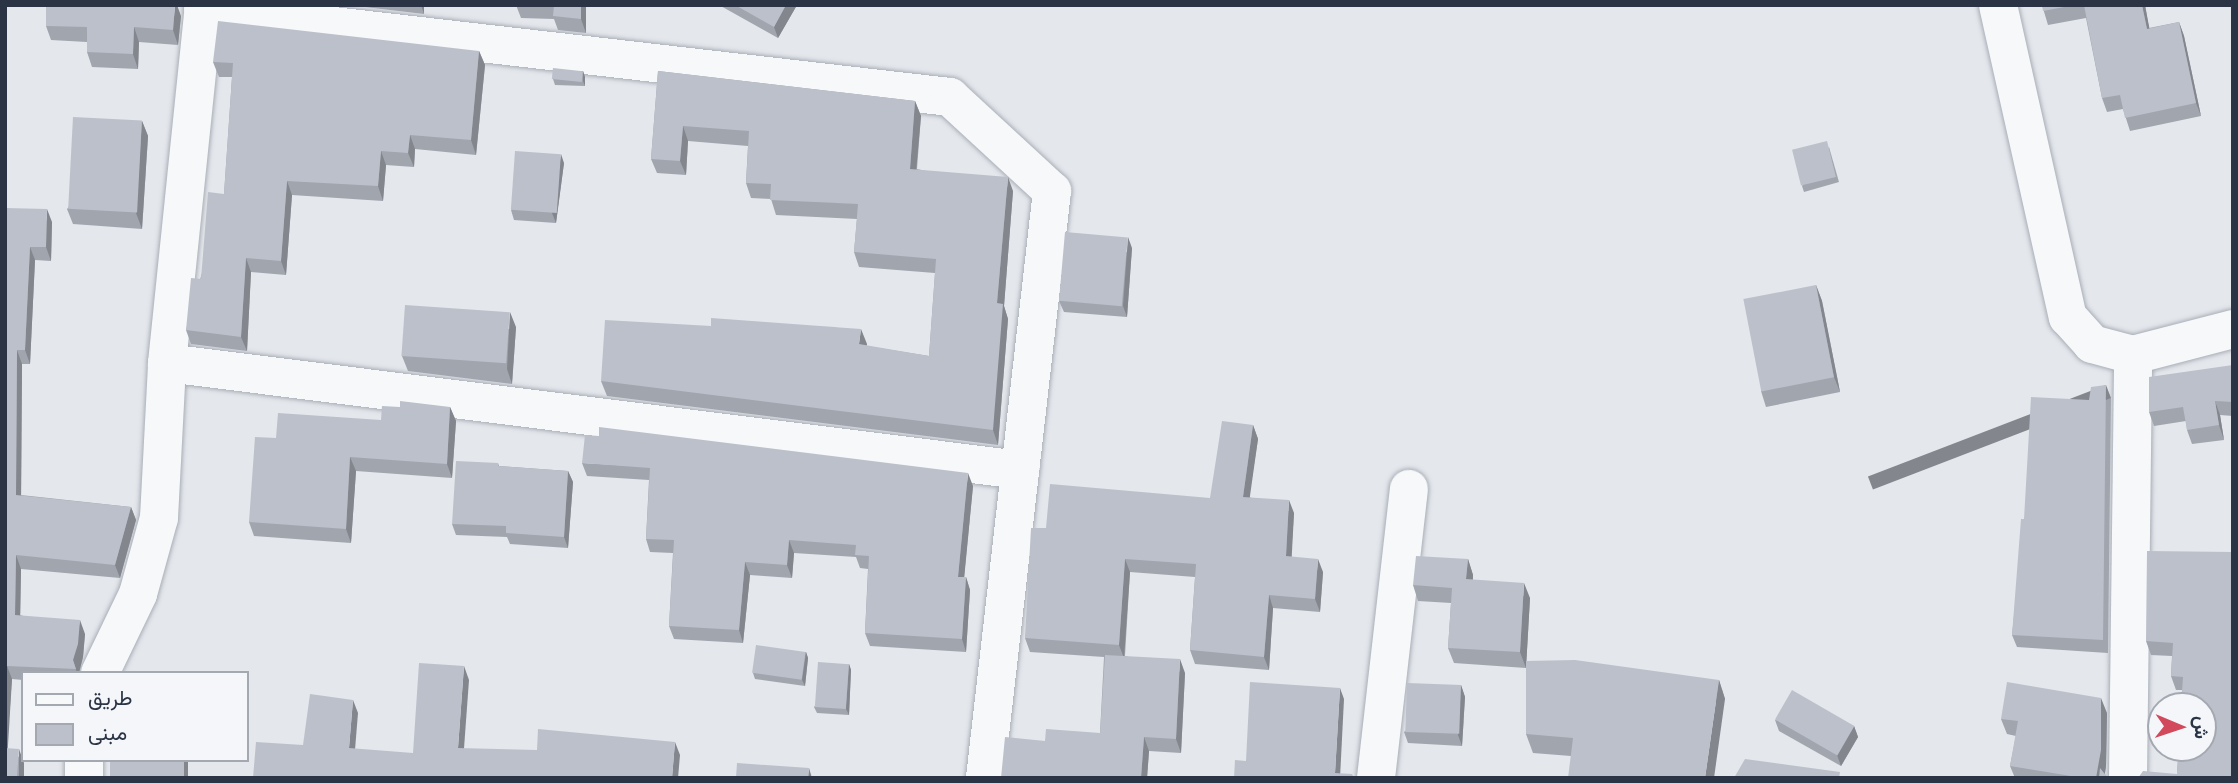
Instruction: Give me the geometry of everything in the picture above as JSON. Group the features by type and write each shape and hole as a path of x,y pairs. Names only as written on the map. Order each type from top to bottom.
{"street":[{"path":"1998,5 2068,317 2092,344 2133,355 2233,329"},
{"path":"101,671 138,594 159,518 167,363 203,8 950,97 1052,191 985,778"},
{"path":"2128,778 2133,355"},
{"path":"167,363 1020,470"},
{"path":"1376,778 1409,489"}],"building":[{"path":"46,5 175,5 173,30 134,27 133,54 87,52 87,27 46,26"},
{"path":"554,5 581,5 581,19 553,16"},
{"path":"735,5 786,5 774,27"},
{"path":"2042,5 2075,5 2043,11"},
{"path":"2084,5 2142,5 2147,29 2179,22 2196,103 2125,118 2120,95 2102,98"},
{"path":"218,21 479,51 471,140 410,135 408,153 381,151 378,186 287,181 281,261 246,258 241,337 186,330 191,278 201,279 208,192 224,194 233,63 213,62"},
{"path":"553,68 583,71 582,82 552,79"},
{"path":"658,71 915,101 910,169 1008,177 997,303 1003,304 993,430 601,381 605,320 711,326 711,318 861,329 859,344 929,356 936,259 854,252 858,204 770,200 771,184 746,183 749,131 683,126 680,161 651,159"},
{"path":"73,117 142,121 137,212 68,209"},
{"path":"1827,141 1836,177 1801,186 1792,150"},
{"path":"515,151 561,154 557,213 511,210"},
{"path":"5,208 47,209 46,247 30,247 25,350 17,350 16,495 131,507 115,565 16,555 15,615 80,620 78,644 73,660 76,669 7,666 5,688"},
{"path":"1065,232 1128,237 1122,306 1059,301"},
{"path":"1816,285 1834,377 1761,391 1743,299"},
{"path":"405,305 510,312 506,363 401,356"},
{"path":"2233,365 2233,402 2215,401 2219,425 2187,430 2183,407 2149,412 2149,377"},
{"path":"2106,385 2103,640 2012,635 2021,519 2024,519 2031,397 2089,400 2091,387"},
{"path":"400,401 450,407 447,464 350,457 346,529 249,522 255,437 276,438 278,413 381,420 382,406 400,407"},
{"path":"1222,421 1253,425 1243,497 1289,500 1286,556 1318,559 1315,599 1269,595 1264,657 1190,650 1196,564 1125,559 1119,645 1025,638 1031,528 1046,528 1050,484 1210,498"},
{"path":"599,427 968,473 958,577 966,577 962,639 865,633 869,556 855,555 856,545 789,540 787,565 745,562 739,630 669,626 674,540 646,539 650,468 582,463 585,435 599,436"},
{"path":"456,461 568,471 564,537 506,533 506,526 452,524"},
{"path":"2147,551 2233,552 2233,778 2138,778 2143,771 2177,774 2178,762 2217,762 2217,692 2182,692 2183,677 2171,676 2173,643 2146,641"},
{"path":"1416,556 1468,559 1466,579 1524,583 1520,652 1448,648 1452,588 1413,585"},
{"path":"756,645 806,652 802,680 752,673"},
{"path":"1105,655 1180,659 1176,739 1144,737 1141,778 1001,778 1005,737 1045,741 1046,729 1100,733"},
{"path":"1575,660 1719,680 1705,778 1568,778 1573,738 1526,734 1526,661"},
{"path":"818,662 849,664 846,709 815,707"},
{"path":"419,663 464,666 458,748 537,750 538,729 675,742 672,778 253,778 256,742 303,745 310,694 353,700 349,748 413,753"},
{"path":"1250,682 1340,688 1335,773 1352,774 1354,778 1234,778 1235,760 1246,761"},
{"path":"2007,682 2101,698 2101,750 2096,778 2010,766 2018,721 2001,719"},
{"path":"1407,683 1461,685 1459,734 1405,732"},
{"path":"1792,690 1854,726 1837,755 1775,719"},
{"path":"5,748 19,749 17,778 5,778"},
{"path":"1745,759 1840,772 1839,778 1734,778"},
{"path":"110,762 184,762 184,778 110,778"},
{"path":"737,763 809,768 808,778 736,778"},
{"path":"2100,768 2108,778 2099,778"}]}
